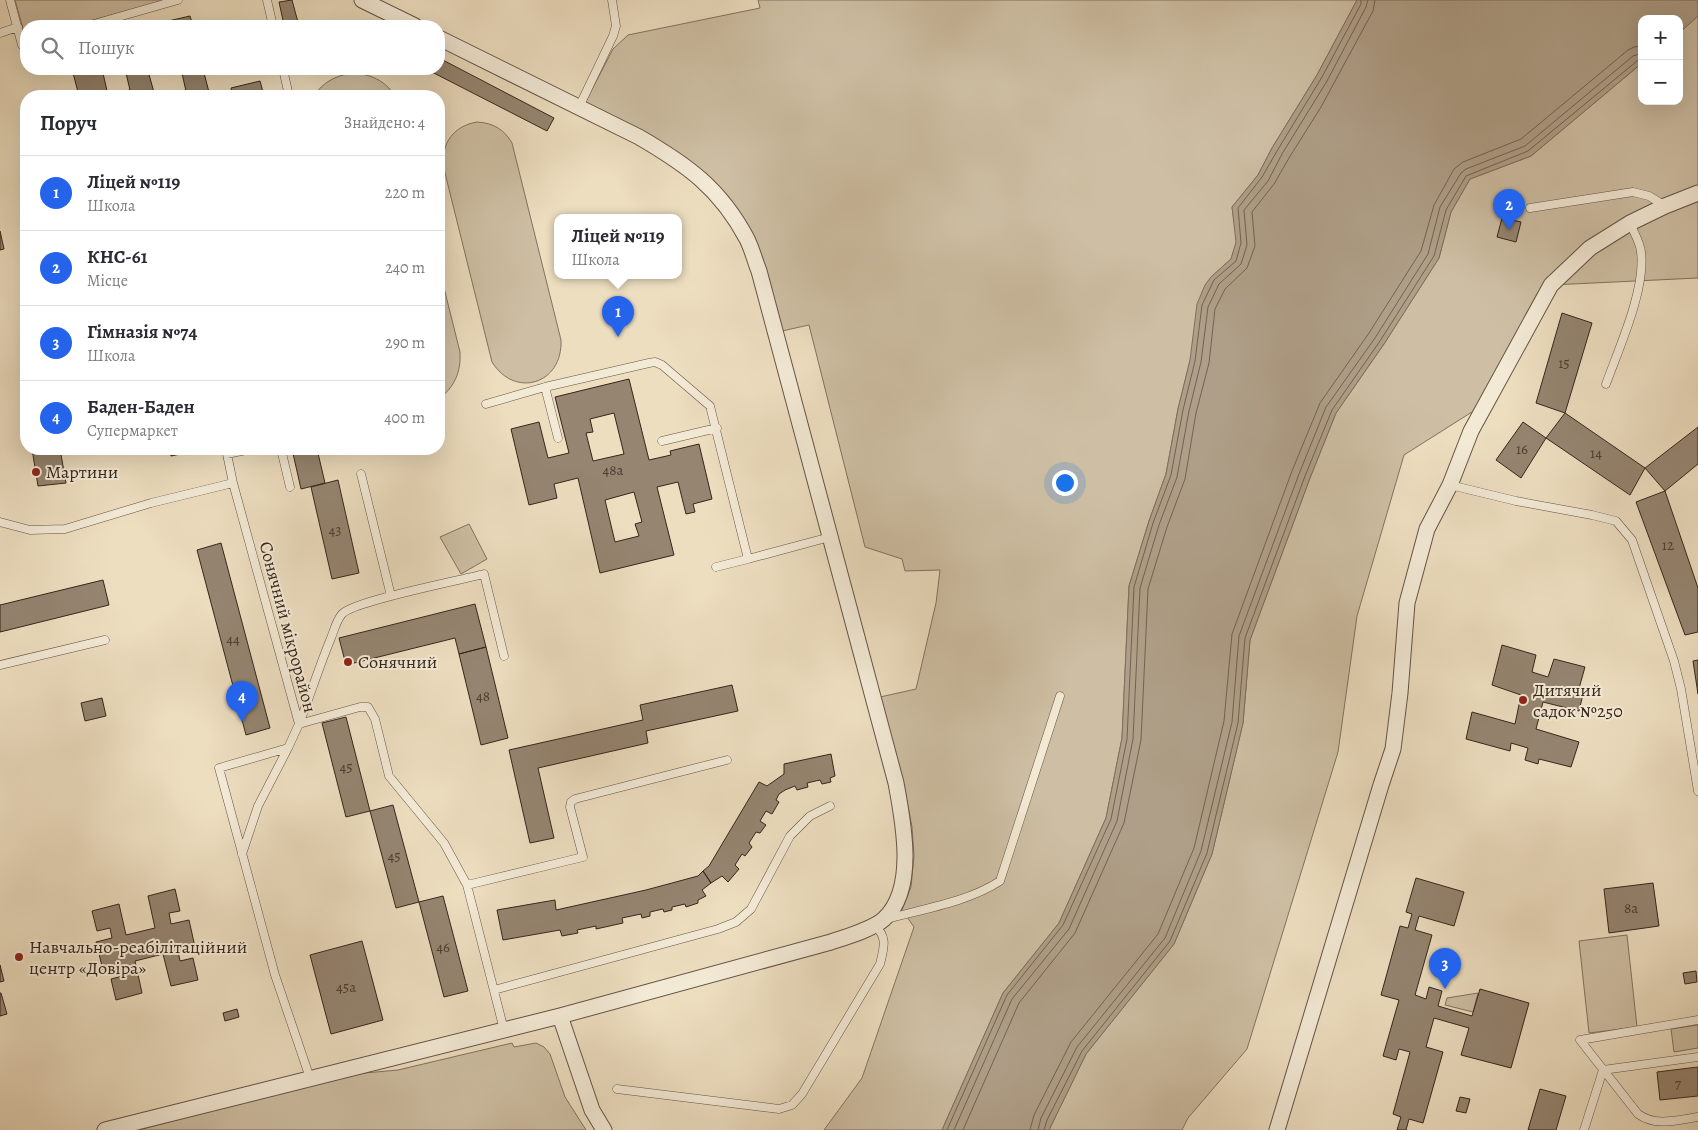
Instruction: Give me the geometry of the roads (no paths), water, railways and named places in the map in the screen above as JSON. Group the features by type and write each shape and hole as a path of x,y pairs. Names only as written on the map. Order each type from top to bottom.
{"street":[{"path":"362,0 381,4 406,20"},
{"path":"105,1130 560,1016 831,942 860,932 879,922 894,906 902,886 906,855 904,826 896,783 759,271 748,241 733,214 698,176 667,154 579,107 445,41"},
{"path":"1277,1130 1393,749 1400,693 1407,603 1427,529 1450,485 1471,431 1551,285 1590,248 1630,223 1698,193"},
{"path":"560,1016 592,1110 604,1130"}],"lane":[{"path":"10,0 20,36"},
{"path":"108,20 178,0"},
{"path":"267,0 272,20"},
{"path":"579,107 613,36 616,26 612,0"},
{"path":"0,33 18,28"},
{"path":"284,75 288,90"},
{"path":"1530,208 1632,192 1649,196 1665,206"},
{"path":"1606,384 1635,299 1642,267 1638,239 1630,223"},
{"path":"486,404 546,387 655,362 662,365 710,406 748,559"},
{"path":"546,387 558,438"},
{"path":"662,442 717,428"},
{"name":"Сонячний мікрорайон","path":"227,455 233,483 299,724"},
{"path":"282,455 290,488"},
{"path":"360,474 391,596"},
{"path":"0,522 30,530 64,528 151,503 233,483"},
{"path":"1450,485 1516,501 1616,521 1632,540 1679,680 1698,791"},
{"path":"716,567 830,537"},
{"name":"Сонячний мікрорайон","path":"299,724 310,698 320,663 342,613 349,609 391,596 484,574 504,656"},
{"path":"0,665 105,640"},
{"path":"617,1089 779,1109 792,1105 802,1094 880,964 885,944 879,922 969,897 1000,881 1060,696"},
{"path":"242,854 258,806 299,724 360,707 368,707 374,719 389,776 444,843 467,885 504,1030"},
{"path":"288,748 219,768 275,975 310,1078"},
{"path":"467,885 583,856 570,807 571,802 575,799 728,760"},
{"path":"494,990 718,929 736,922 751,909 790,836 810,816 830,806"},
{"path":"1698,1020 1580,1040 1638,1114 1647,1120 1658,1122 1698,1117"},
{"path":"1603,1070 1698,1057"},
{"path":"1584,1130 1603,1070"}],"water":[{"path":"1357,0 1698,0 1698,16 1683,29 1683,15 1638,15 1638,66 1531,156 1470,179 1451,212 1439,258 1384,344 1336,413 1310,478 1250,640 1243,723 1212,854 1174,944 1086,1054 1049,1130 942,1130 1003,993 1059,923 1106,818 1122,738 1129,586 1166,474 1178,409 1190,360 1197,304 1205,285 1211,277 1231,259 1236,242 1232,207 1258,175 1272,148 1317,75"}],"place":[{"name":"КНС-61","path":"1509,230"},
{"name":"Ліцей №119","path":"618,337"},
{"name":"Мартини","path":"36,472"},
{"name":"Сонячний","path":"348,662"},
{"name":"Дитячий садок №250","path":"1523,700"},
{"name":"Баден-Баден","path":"242,722"},
{"name":"Навчально-реабілітаційний центр «Довіра»","path":"19,957"},
{"name":"Гімназія №74","path":"1445,989"}]}
